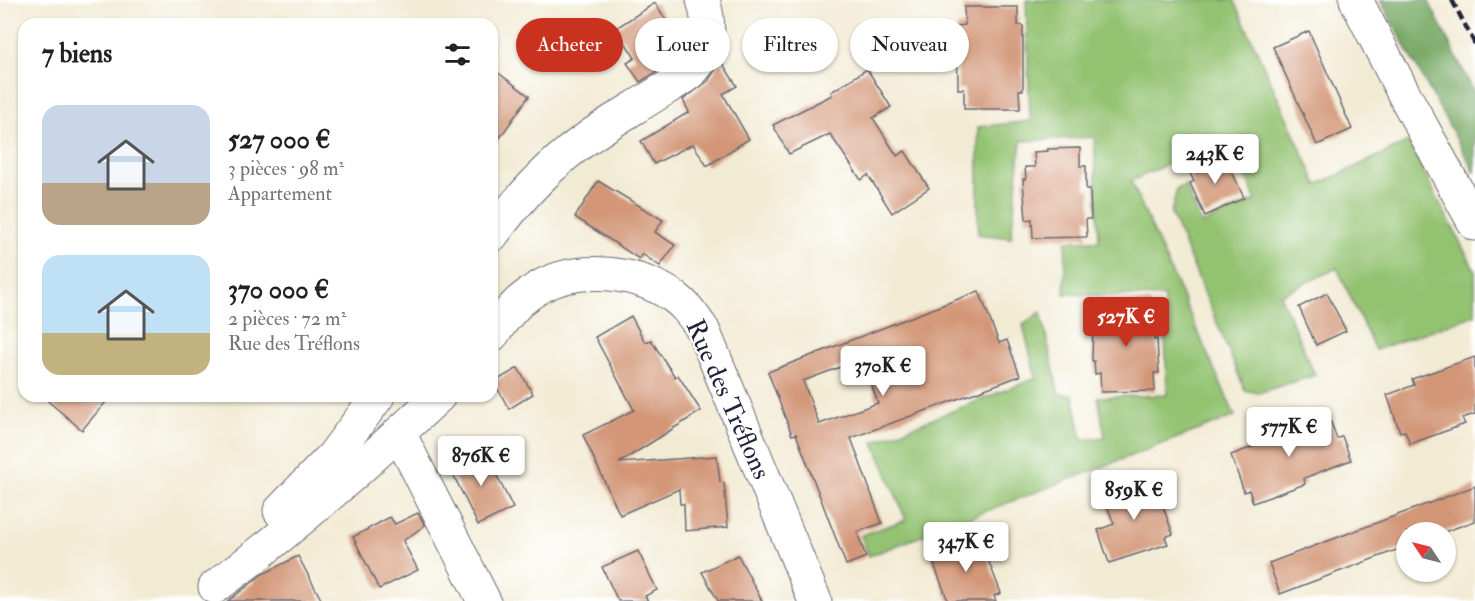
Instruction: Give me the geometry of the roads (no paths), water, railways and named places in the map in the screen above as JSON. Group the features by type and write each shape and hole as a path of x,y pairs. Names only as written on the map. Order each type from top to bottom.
{"street":[{"path":"498,228 537,181 561,159 596,132 672,84 698,63 707,39 708,21 704,0"},
{"path":"1356,0 1475,224"},
{"name":"Rue des Tréflons","path":"498,327 512,308 528,294 547,282 569,275 591,274 634,279 655,286 674,297 691,312 703,330 815,601"},
{"path":"212,596 264,528 333,456 374,402"},
{"path":"212,596 433,402"},
{"path":"399,433 484,601"}],"railway":[{"path":"1452,0 1475,44"}]}
